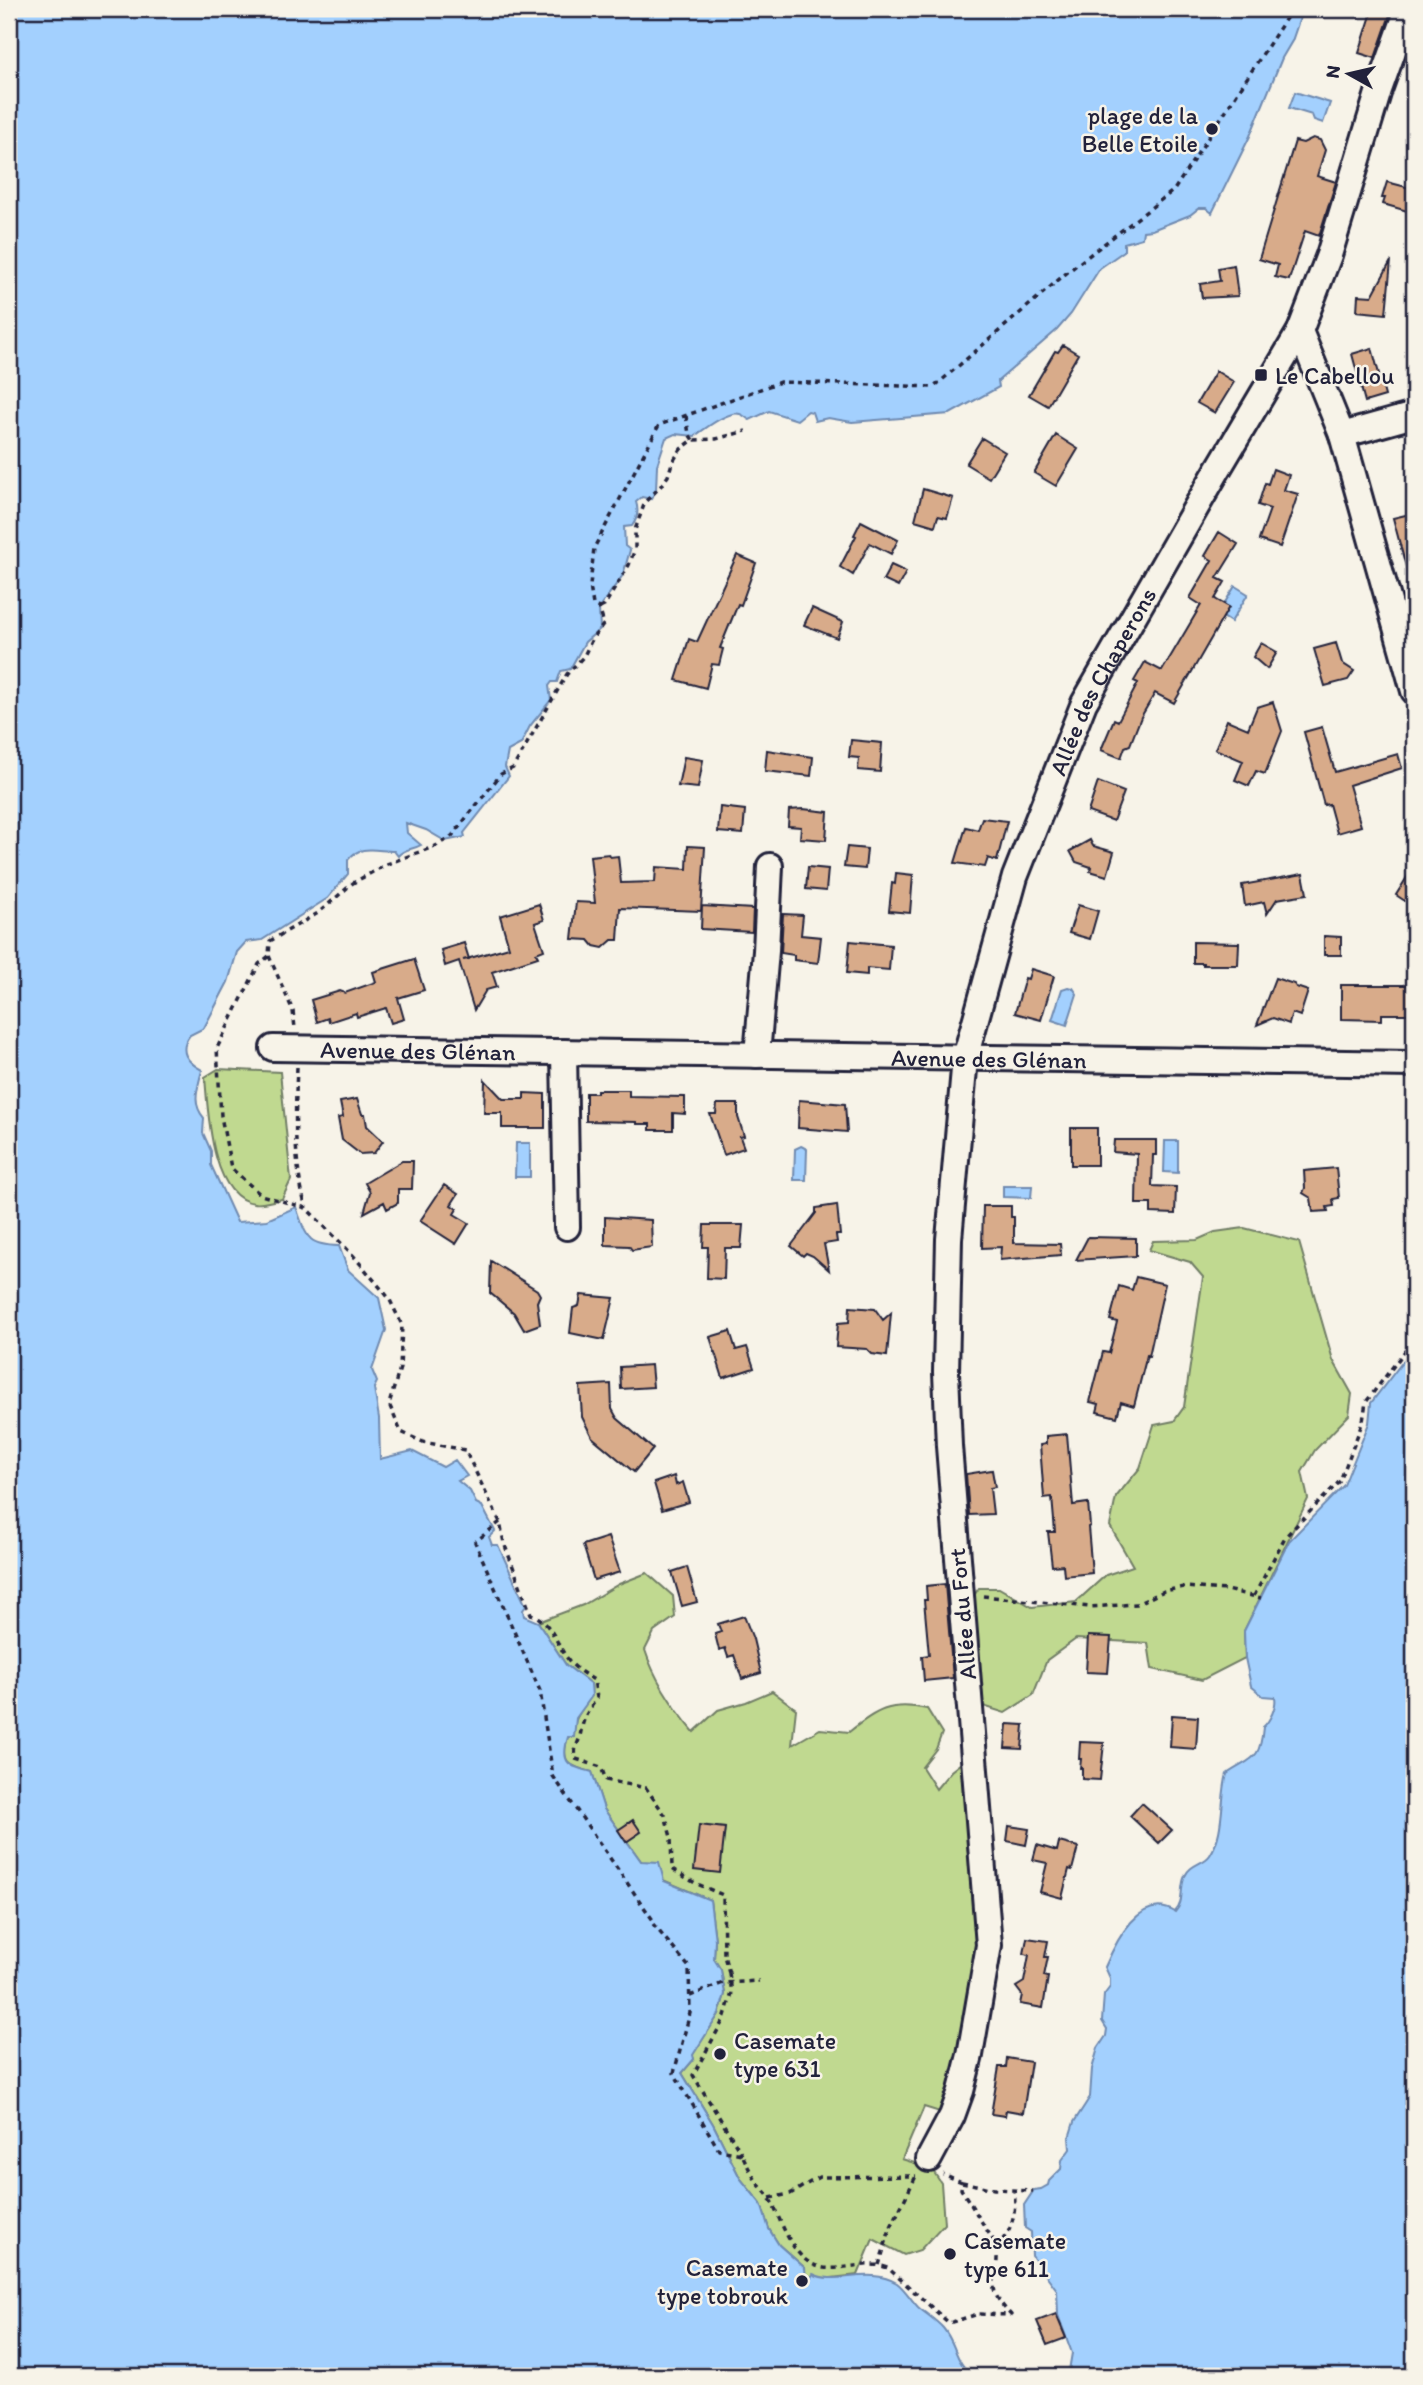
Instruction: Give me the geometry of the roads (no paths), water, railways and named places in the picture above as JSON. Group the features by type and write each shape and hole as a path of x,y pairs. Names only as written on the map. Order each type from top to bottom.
{"street":[{"name":"Allée des Chaperons","path":"964,1058 1016,877 1084,703 1300,331 1329,255 1379,90 1408,9"},
{"path":"1300,331 1342,435 1414,691"},
{"path":"1342,435 1414,415"},
{"path":"758,1055 770,866"},
{"name":"Avenue des Glénan","path":"273,1048 1414,1064"},
{"path":"564,1052 566,1227"},
{"name":"Allée du Fort","path":"929,2159 952,2116 961,2091 989,1945 949,1446 946,1338 949,1239 964,1058"}],"water":[{"path":"9,9 1303,9 1292,41 1282,58 1250,136 1212,213 1206,208 1199,208 1190,215 1143,231 1142,238 1124,243 1124,251 1100,268 1071,314 1057,330 998,381 999,387 950,414 852,422 828,418 815,421 812,412 808,411 797,420 769,411 750,420 741,414 730,415 695,436 675,434 666,438 657,465 656,491 651,499 642,497 636,502 636,520 632,526 624,527 625,546 630,550 623,575 599,608 600,629 585,642 570,669 561,671 557,682 552,682 549,686 551,700 530,726 521,744 508,751 505,767 509,776 464,833 465,837 445,841 406,823 407,833 421,845 398,856 394,851 369,850 353,855 348,860 348,874 328,898 262,940 246,942 237,952 228,982 204,1028 190,1035 185,1046 188,1060 202,1070 197,1101 204,1118 203,1133 211,1151 211,1165 237,1222 267,1220 296,1207 309,1237 319,1244 339,1246 348,1270 379,1298 386,1330 372,1370 377,1382 374,1388 379,1418 380,1459 412,1451 443,1467 455,1460 467,1476 458,1481 470,1491 476,1503 482,1506 495,1531 489,1537 492,1545 498,1545 526,1606 523,1610 524,1616 538,1622 566,1665 591,1684 592,1696 576,1718 574,1737 568,1737 565,1753 568,1762 592,1772 604,1809 641,1861 659,1862 664,1881 710,1900 715,1940 714,1959 721,1970 725,1994 719,2014 693,2055 694,2059 682,2073 713,2124 740,2178 761,2204 769,2229 779,2245 805,2268 806,2278 810,2279 813,2274 831,2278 875,2276 897,2283 918,2307 943,2328 959,2359 974,2376 9,2376"},
{"path":"1295,92 1330,103 1323,123 1314,120 1312,115 1289,108"},
{"path":"1235,586 1248,594 1231,622 1218,614"},
{"path":"1073,988 1077,994 1067,1025 1052,1020 1062,989"},
{"path":"1165,1141 1178,1141 1178,1173 1164,1172"},
{"path":"516,1143 530,1143 530,1177 515,1177"},
{"path":"801,1146 807,1149 806,1180 794,1180 795,1149"},
{"path":"1003,1186 1032,1186 1031,1198 1003,1197"},
{"path":"1414,1347 1414,2376 1068,2376 1072,2353 1058,2315 1057,2290 1032,2256 1031,2232 1025,2228 1024,2205 1034,2190 1048,2185 1061,2169 1062,2160 1070,2149 1069,2138 1074,2122 1090,2097 1092,2069 1107,2029 1102,2021 1104,1995 1110,1987 1110,1978 1105,1967 1116,1945 1131,1922 1140,1914 1151,1908 1175,1912 1178,1908 1187,1872 1207,1858 1215,1846 1227,1774 1249,1761 1260,1747 1263,1727 1272,1713 1275,1697 1263,1696 1251,1686 1245,1658 1244,1631 1289,1541 1344,1485 1369,1423 1371,1403"}],"place":[{"name":"plage de la Belle Etoile","path":"1212,129"},
{"name":"Le Cabellou","path":"1261,375"},
{"name":"Casemate type 631","path":"720,2054"},
{"name":"Casemate type 611","path":"950,2254"},
{"name":"Casemate type tobrouk","path":"802,2281"}]}
